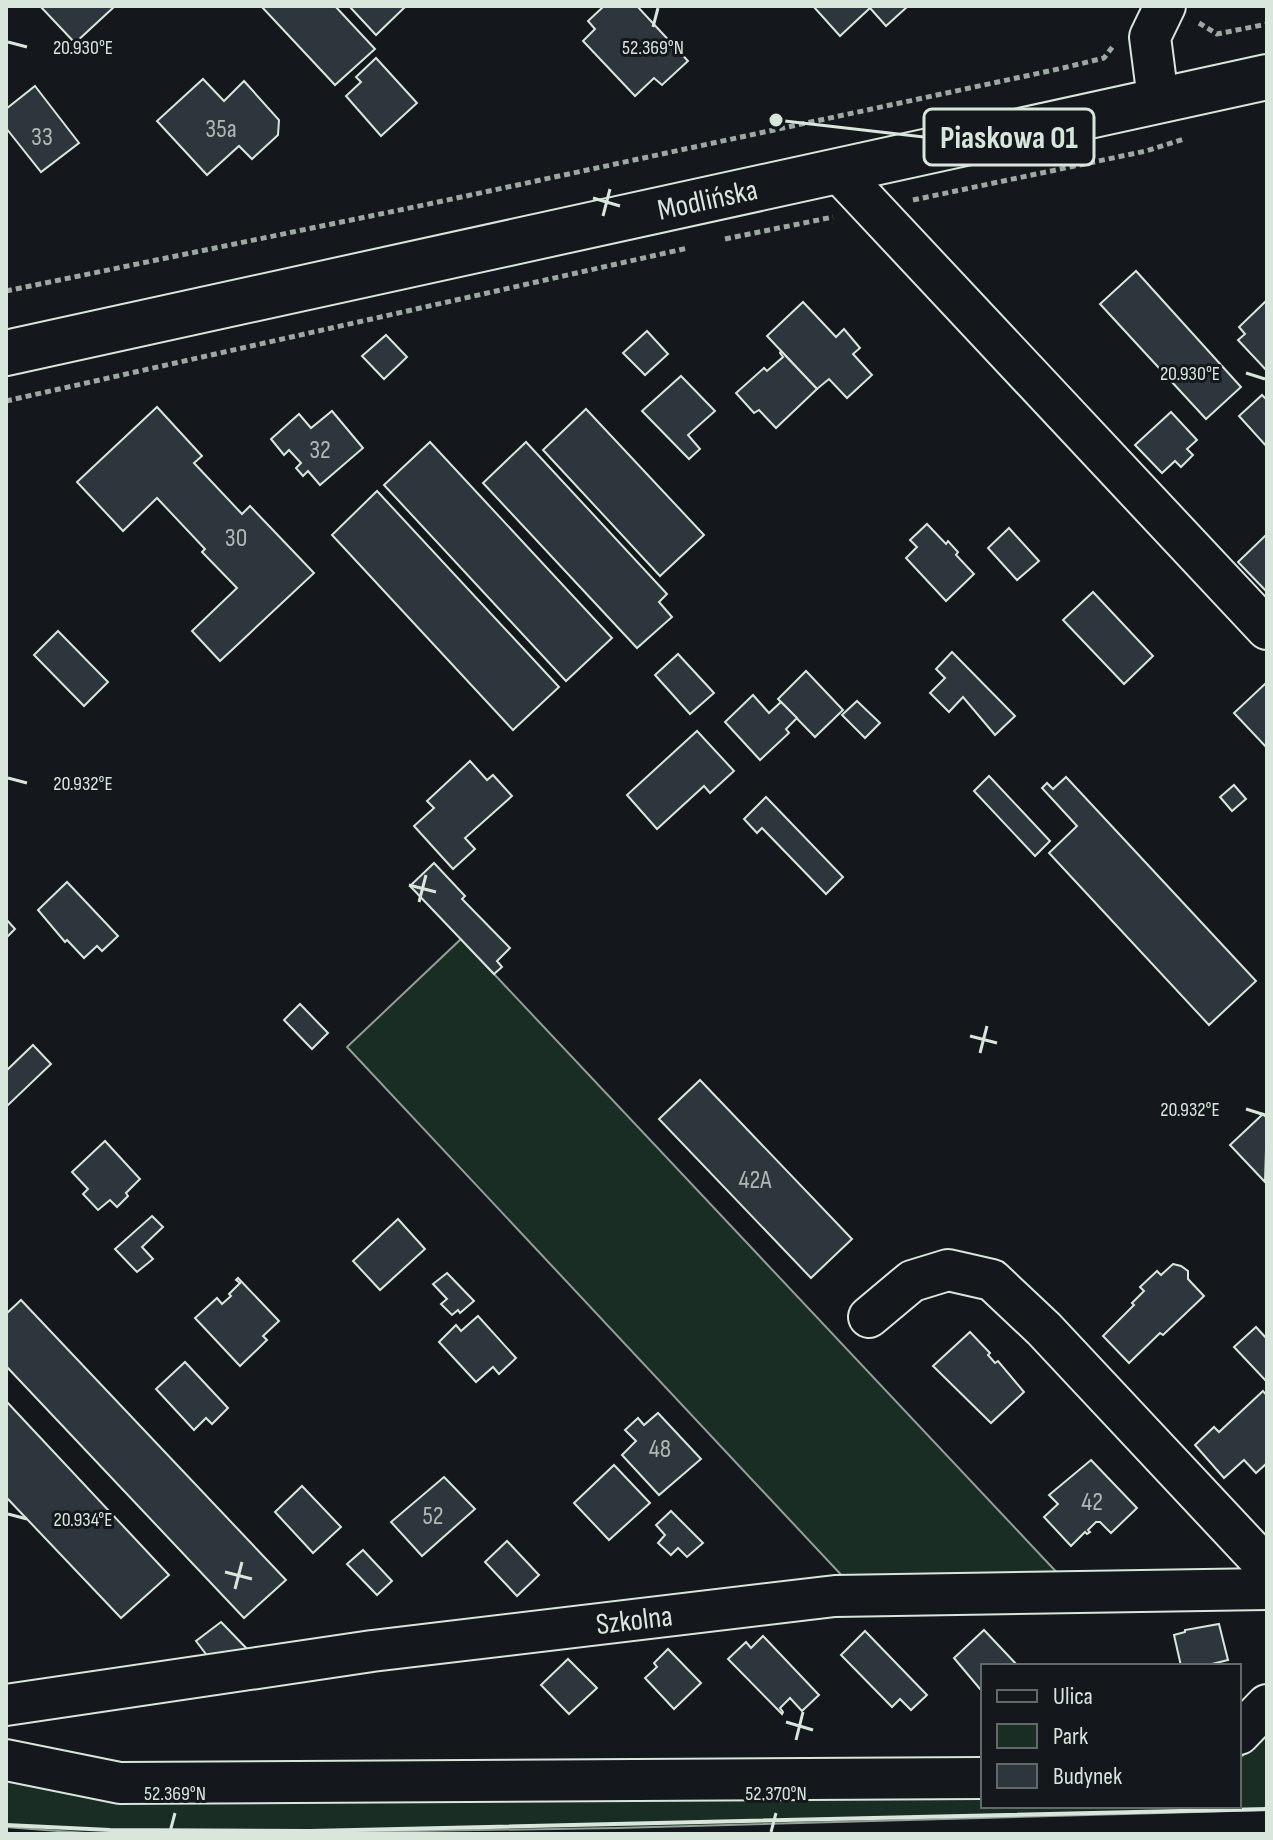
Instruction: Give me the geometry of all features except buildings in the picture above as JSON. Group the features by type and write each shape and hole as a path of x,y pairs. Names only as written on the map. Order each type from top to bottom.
{"main road":[{"name":"Modlińska","path":"6,353 1267,77"}],"street":[{"path":"1158,99 1150,37 1165,6"},
{"path":"837,170 1267,629"},
{"path":"869,1317 912,1281 948,1270 992,1280 1044,1329 1266,1566 1267,1572"},
{"name":"Szkolna","path":"6,1705 372,1651 835,1596 1267,1589"},
{"path":"1241,1732 1267,1705"},
{"path":"6,1760 120,1783 981,1778"}],"path":[{"path":"1217,34 1267,24"},
{"path":"6,291 611,166 1063,68 1104,58 1121,35"},
{"path":"725,240 1146,151 1188,138"},
{"path":"6,401 694,246"}],"green space":[{"path":"461,939 1064,1580 846,1580 347,1047"},
{"path":"1267,1733 1267,1810 617,1828 216,1834 98,1834 6,1827 6,1772 981,1792 981,1808 1241,1808 1241,1757"}],"wall":[{"path":"6,1825 110,1830 310,1831 1267,1809"}],"place":[{"name":"Piaskowa 01","path":"776,120"}]}
